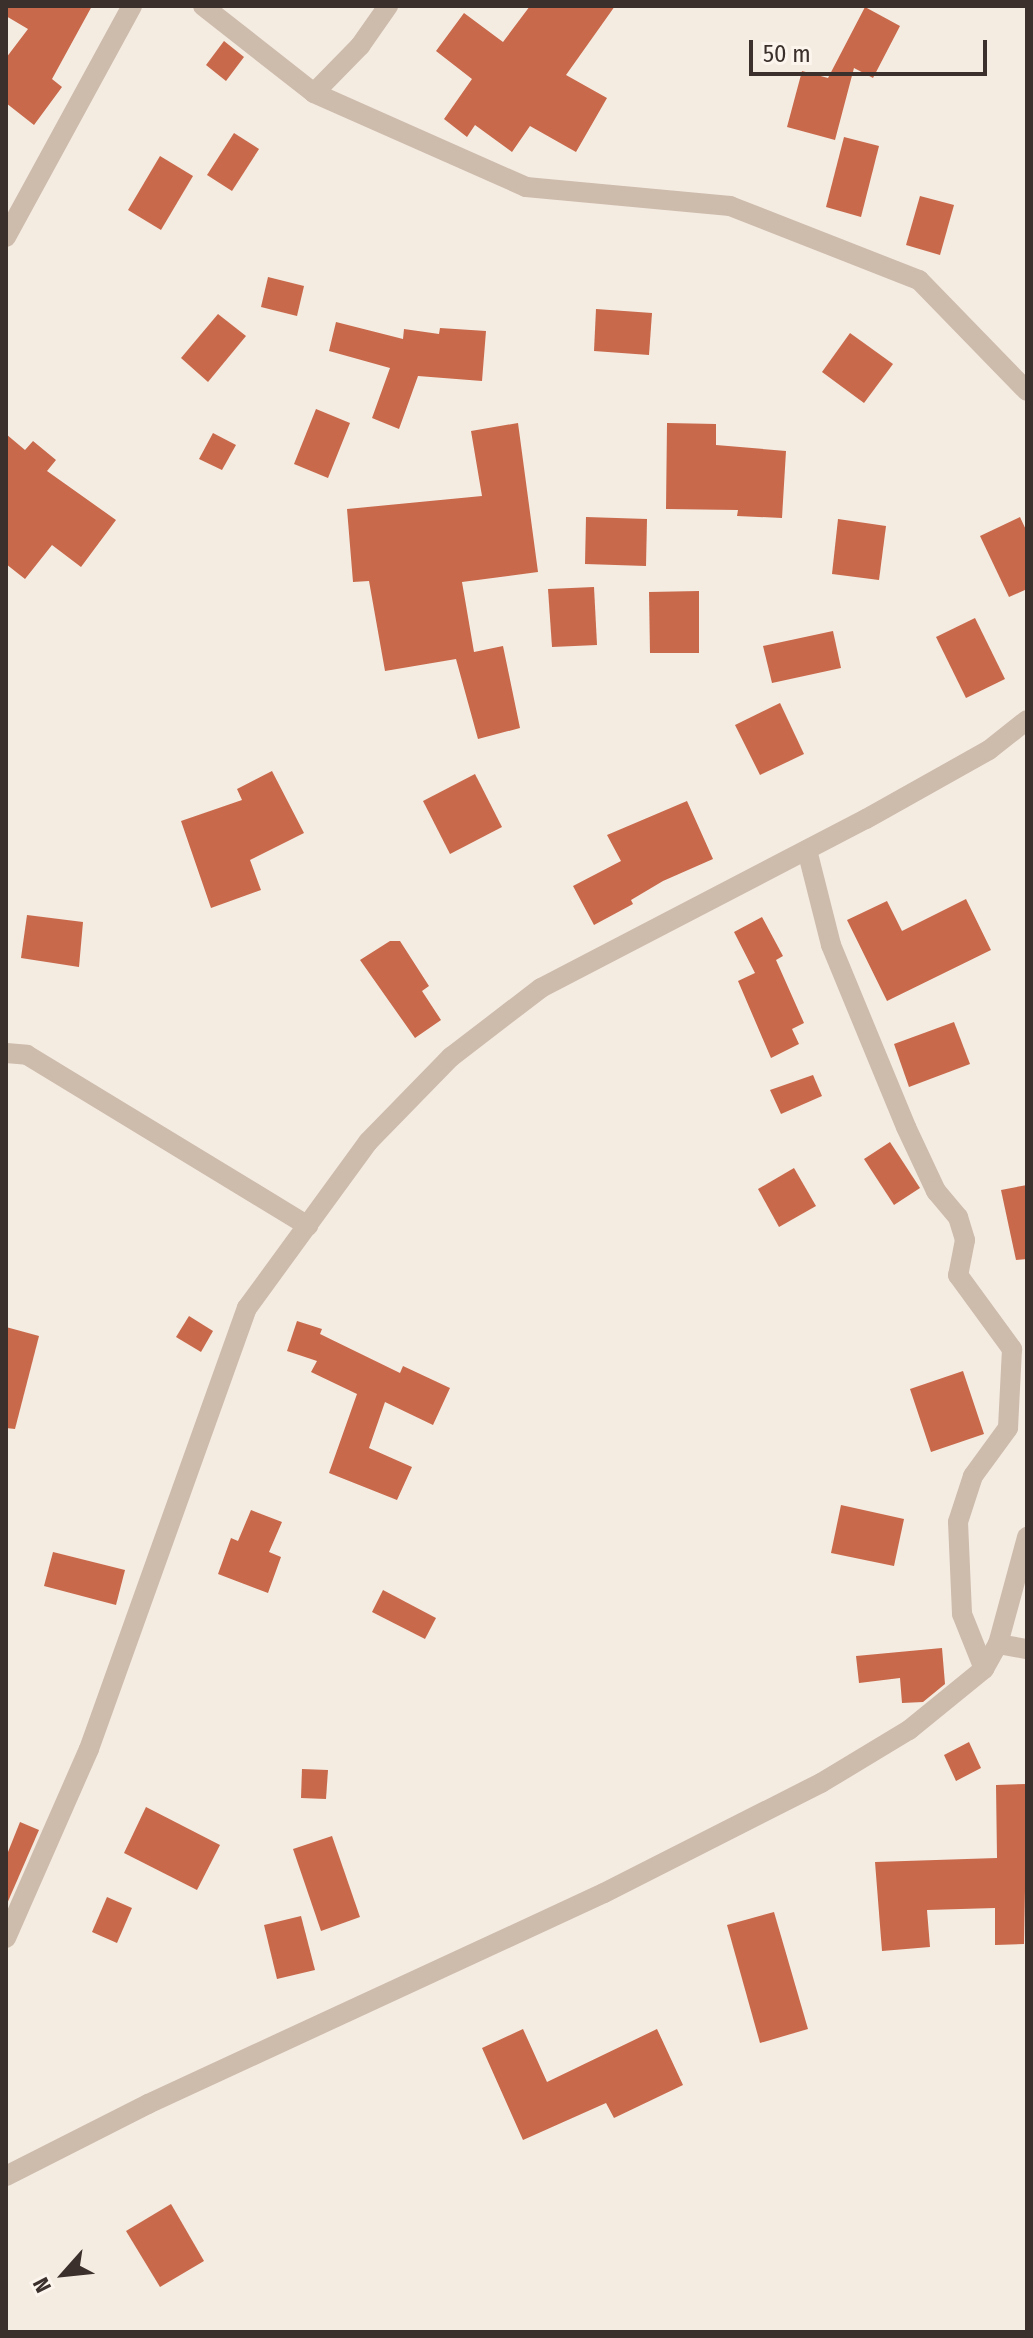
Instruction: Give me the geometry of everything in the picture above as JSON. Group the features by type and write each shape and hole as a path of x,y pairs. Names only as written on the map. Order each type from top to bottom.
{"street":[{"path":"6,237 132,6"},
{"path":"203,6 314,93 526,187 730,206 919,280 1027,391"},
{"path":"314,93 360,46 388,6"},
{"path":"6,1938 89,1749 247,1308 368,1142 451,1057 541,988 807,850 989,750 1027,720"},
{"path":"807,850 831,945 906,1127 936,1191 958,1217 965,1240 958,1275 1012,1349 1008,1428 973,1476 958,1522 962,1614 984,1669"},
{"path":"6,1053 27,1055 308,1226"},
{"path":"6,2176 148,2104 604,1893 821,1783 909,1730 984,1669 998,1644 1027,1537"},
{"path":"998,1644 1027,1649"}],"building":[{"path":"6,6 92,6 52,79 62,87 34,125 6,103 6,58 28,29 6,16"},
{"path":"530,6 615,6 566,75 607,98 576,152 530,126 512,152 475,125 467,137 444,119 472,79 436,51 464,13 503,42"},
{"path":"865,7 900,26 873,78 854,68 835,140 787,127 802,71 828,78"},
{"path":"224,41 244,57 226,81 206,65"},
{"path":"234,133 259,149 232,191 207,175"},
{"path":"844,137 879,146 861,217 826,207"},
{"path":"160,156 193,176 161,230 128,210"},
{"path":"920,196 954,205 940,255 906,245"},
{"path":"268,277 304,286 297,316 261,307"},
{"path":"596,309 652,313 649,355 594,351"},
{"path":"218,314 246,336 208,382 181,358"},
{"path":"336,322 403,339 404,329 439,334 440,328 486,331 482,381 418,376 399,429 372,418 390,368 329,351"},
{"path":"850,333 893,364 864,403 822,372"},
{"path":"316,409 350,423 328,478 294,464"},
{"path":"518,423 538,572 462,582 474,652 503,646 520,728 478,739 456,659 385,671 369,581 353,582 347,509 482,496 471,431"},
{"path":"667,423 716,424 716,445 786,451 782,518 737,516 738,510 666,509"},
{"path":"213,433 236,445 222,470 199,459"},
{"path":"6,434 25,450 33,441 56,460 47,471 116,520 81,567 52,545 25,579 6,564"},
{"path":"586,517 647,519 646,566 585,564"},
{"path":"1020,517 1027,532 1027,589 1009,597 980,536"},
{"path":"838,519 886,526 879,580 832,574"},
{"path":"594,587 597,645 552,647 548,589"},
{"path":"699,591 699,653 650,653 649,592"},
{"path":"975,618 1005,679 966,698 936,637"},
{"path":"833,631 841,668 772,683 763,646"},
{"path":"780,703 804,754 760,775 735,725"},
{"path":"272,771 304,833 250,860 261,890 211,908 181,821 242,800 237,789"},
{"path":"475,774 502,827 450,854 423,801"},
{"path":"687,801 713,859 663,881 631,900 633,904 594,925 573,886 621,861 607,835"},
{"path":"966,899 991,950 887,1001 847,920 887,901 902,931"},
{"path":"27,915 83,922 79,967 21,958"},
{"path":"762,917 783,956 776,960 804,1023 792,1029 799,1044 771,1058 738,981 755,973 734,932"},
{"path":"390,941 400,941 429,986 422,991 441,1020 415,1038 360,960"},
{"path":"954,1022 970,1064 909,1087 894,1044"},
{"path":"813,1075 822,1096 781,1114 770,1090"},
{"path":"890,1142 920,1188 894,1205 864,1159"},
{"path":"794,1168 816,1206 779,1227 758,1189"},
{"path":"1027,1185 1027,1259 1016,1260 1001,1190"},
{"path":"189,1316 213,1331 201,1352 176,1337"},
{"path":"297,1321 322,1329 320,1334 400,1373 403,1366 450,1388 433,1425 385,1402 369,1448 412,1467 397,1500 329,1473 357,1394 311,1372 317,1361 287,1351"},
{"path":"6,1327 39,1336 15,1429 6,1428"},
{"path":"963,1371 984,1434 931,1452 910,1389"},
{"path":"841,1505 904,1519 894,1566 831,1553"},
{"path":"251,1510 282,1522 269,1552 281,1557 268,1593 218,1574 231,1538 238,1541"},
{"path":"53,1552 125,1570 116,1605 44,1586"},
{"path":"383,1590 436,1618 425,1639 372,1612"},
{"path":"942,1648 945,1684 923,1702 902,1703 900,1678 859,1683 856,1656"},
{"path":"969,1742 981,1768 956,1781 944,1755"},
{"path":"302,1769 328,1770 326,1799 301,1798"},
{"path":"1027,1784 1024,1944 995,1945 995,1908 927,1910 930,1947 882,1951 875,1862 997,1858 996,1785"},
{"path":"146,1807 220,1845 197,1890 124,1853"},
{"path":"20,1822 39,1830 6,1906 6,1857"},
{"path":"332,1836 360,1917 321,1931 293,1849"},
{"path":"107,1897 132,1908 117,1943 92,1932"},
{"path":"774,1912 808,2029 760,2043 727,1925"},
{"path":"301,1916 315,1970 277,1979 264,1925"},
{"path":"523,2029 547,2082 657,2029 683,2085 614,2118 606,2103 523,2140 482,2048"},
{"path":"171,2204 204,2261 160,2287 126,2231"}]}
